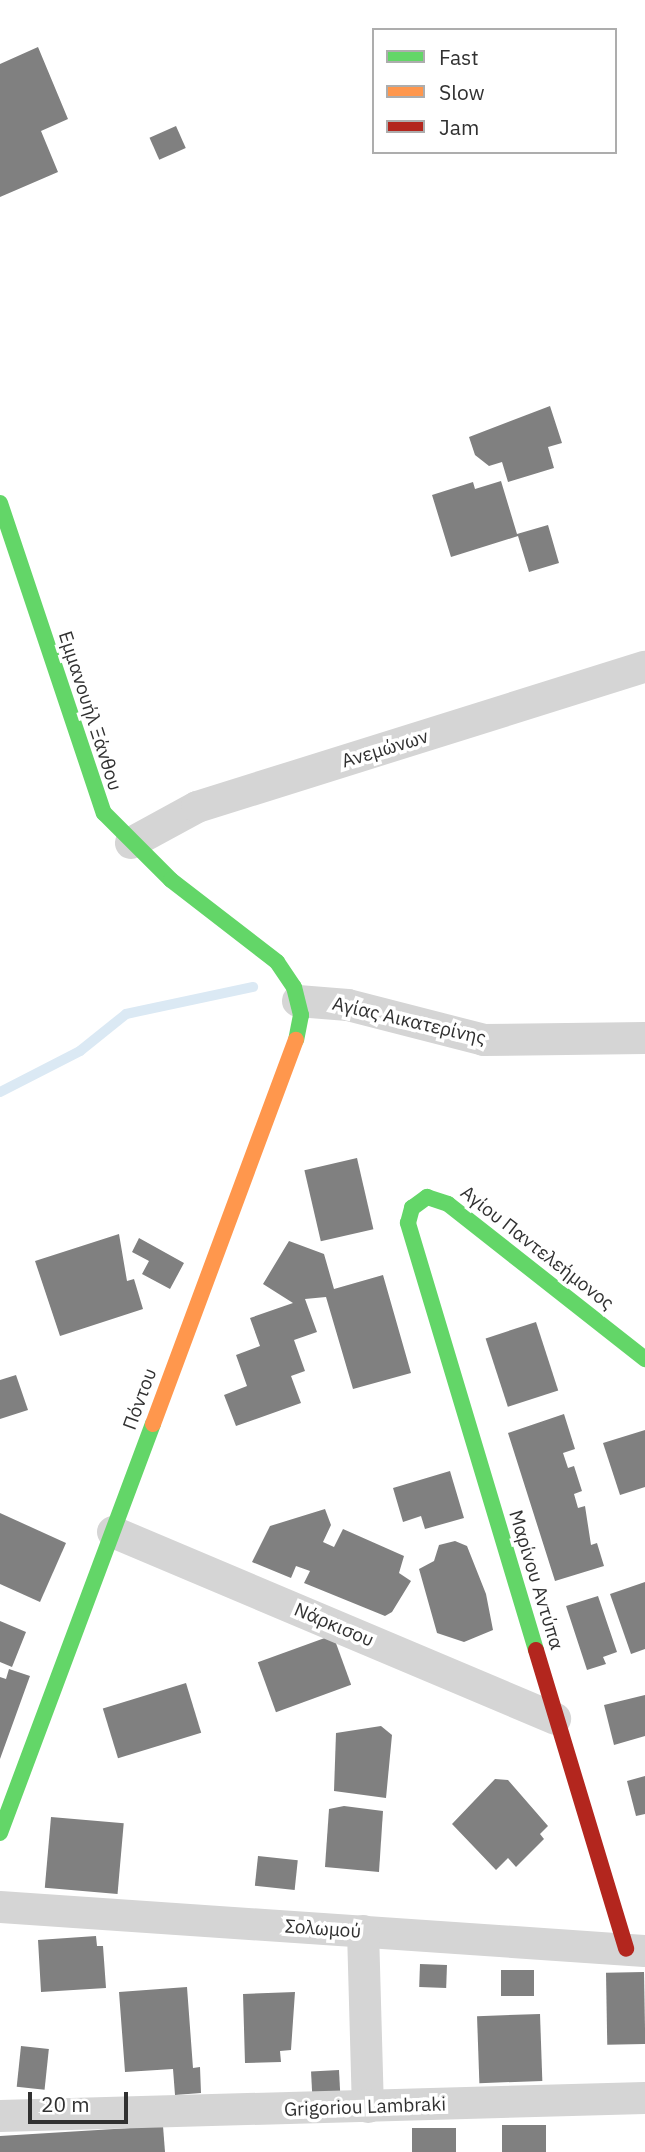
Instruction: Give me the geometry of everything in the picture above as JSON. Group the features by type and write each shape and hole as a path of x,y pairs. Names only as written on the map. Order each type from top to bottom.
{"street":[{"name":"Εμμανουήλ Ξάνθου","path":"0,503 95,797 131,843 270,956 294,990"},
{"name":"Ανεμώνων","path":"131,843 197,807 645,667"},
{"name":"Αγίας Αικατερίνης","path":"294,990 484,1040 645,1038"},
{"name":"Πόντου","path":"0,1833 296,1042 294,990"},
{"name":"Αγίου Παντελεήμονος","path":"408,1223 412,1208 427,1197 448,1204 645,1359"},
{"name":"Μαρίνου Αντύπα","path":"408,1223 555,1719 635,1950"},
{"name":"Νάρκισου","path":"113,1532 555,1719"},
{"name":"Σολωμού","path":"0,1907 635,1950"},
{"path":"363,1931 368,2107"},
{"name":"Grigoriou Lambraki","path":"0,2116 645,2098"}],"building":[{"path":"38,47 68,119 41,131 58,172 0,197 0,64"},
{"path":"176,126 186,148 159,160 150,138"},
{"path":"550,406 562,443 548,447 554,468 508,482 502,462 489,466 475,455 469,437"},
{"path":"501,481 517,534 548,525 559,563 529,572 518,536 451,557 432,495 473,482 475,489"},
{"path":"357,1158 373,1229 321,1241 304,1170"},
{"path":"119,1234 127,1281 134,1279 143,1309 60,1336 35,1261"},
{"path":"139,1238 184,1263 170,1289 142,1274 149,1261 132,1252"},
{"path":"289,1241 324,1254 334,1289 383,1275 411,1373 353,1389 326,1297 305,1299 317,1332 294,1340 305,1371 291,1376 301,1403 236,1426 224,1395 247,1386 236,1355 260,1346 250,1318 293,1303 263,1284"},
{"path":"536,1322 558,1390 508,1407 486,1338"},
{"path":"16,1375 28,1410 0,1419 0,1380"},
{"path":"564,1414 575,1449 563,1453 568,1468 574,1466 582,1491 574,1494 578,1508 585,1506 591,1545 597,1543 604,1566 555,1581 508,1433"},
{"path":"645,1430 645,1487 620,1495 603,1443"},
{"path":"450,1471 464,1518 425,1529 421,1516 403,1522 393,1488"},
{"path":"325,1509 331,1525 323,1542 334,1547 343,1529 404,1556 399,1573 411,1581 392,1612 385,1616 304,1583 310,1571 296,1566 291,1578 252,1562 270,1526"},
{"path":"0,1513 66,1543 40,1602 0,1584"},
{"path":"455,1541 467,1546 486,1594 493,1630 464,1642 437,1633 419,1569 434,1561 439,1545"},
{"path":"645,1582 645,1649 631,1654 610,1594"},
{"path":"598,1596 617,1652 603,1657 606,1664 587,1670 566,1606"},
{"path":"0,1621 26,1632 12,1667 0,1662"},
{"path":"333,1635 351,1685 276,1712 258,1662"},
{"path":"9,1669 30,1676 0,1759 0,1677 6,1679"},
{"path":"186,1683 201,1733 118,1758 103,1708"},
{"path":"645,1695 645,1736 614,1745 604,1705"},
{"path":"381,1726 392,1735 386,1798 334,1791 336,1733"},
{"path":"645,1776 645,1814 636,1816 627,1781"},
{"path":"495,1779 508,1780 548,1826 540,1834 544,1839 516,1867 508,1858 496,1870 452,1824"},
{"path":"344,1806 383,1811 379,1872 325,1867 329,1809"},
{"path":"51,1817 124,1823 118,1894 45,1888"},
{"path":"258,1856 298,1860 295,1890 255,1886"},
{"path":"96,1936 97,1946 103,1946 106,1988 41,1992 38,1940"},
{"path":"420,1964 447,1965 446,1988 419,1987"},
{"path":"501,1970 534,1970 534,1996 501,1996"},
{"path":"644,1972 645,2044 607,2045 606,1973"},
{"path":"187,1987 193,2068 200,2067 201,2093 175,2095 173,2069 125,2072 119,1992"},
{"path":"295,1992 291,2050 280,2051 281,2062 245,2063 243,1994"},
{"path":"540,2014 542,2081 479,2083 477,2016"},
{"path":"21,2046 49,2049 45,2090 17,2087"},
{"path":"339,2070 340,2092 312,2093 311,2071"},
{"path":"502,2125 546,2125 546,2152 502,2152"},
{"path":"163,2126 165,2152 0,2152 0,2136"},
{"path":"412,2128 456,2128 456,2152 412,2152"}],"waterway":[{"path":"0,1092 80,1051 126,1014 253,987"}],"traffic: fast":[{"path":"0,503 104,813 171,880 277,962 294,987 301,1015 296,1040"},
{"path":"536,1650 408,1223 412,1208 427,1197 448,1204 645,1359"},
{"path":"0,1833 153,1424"}],"traffic: slow":[{"path":"153,1424 296,1040"}],"traffic: jam":[{"path":"536,1650 626,1949"}]}
